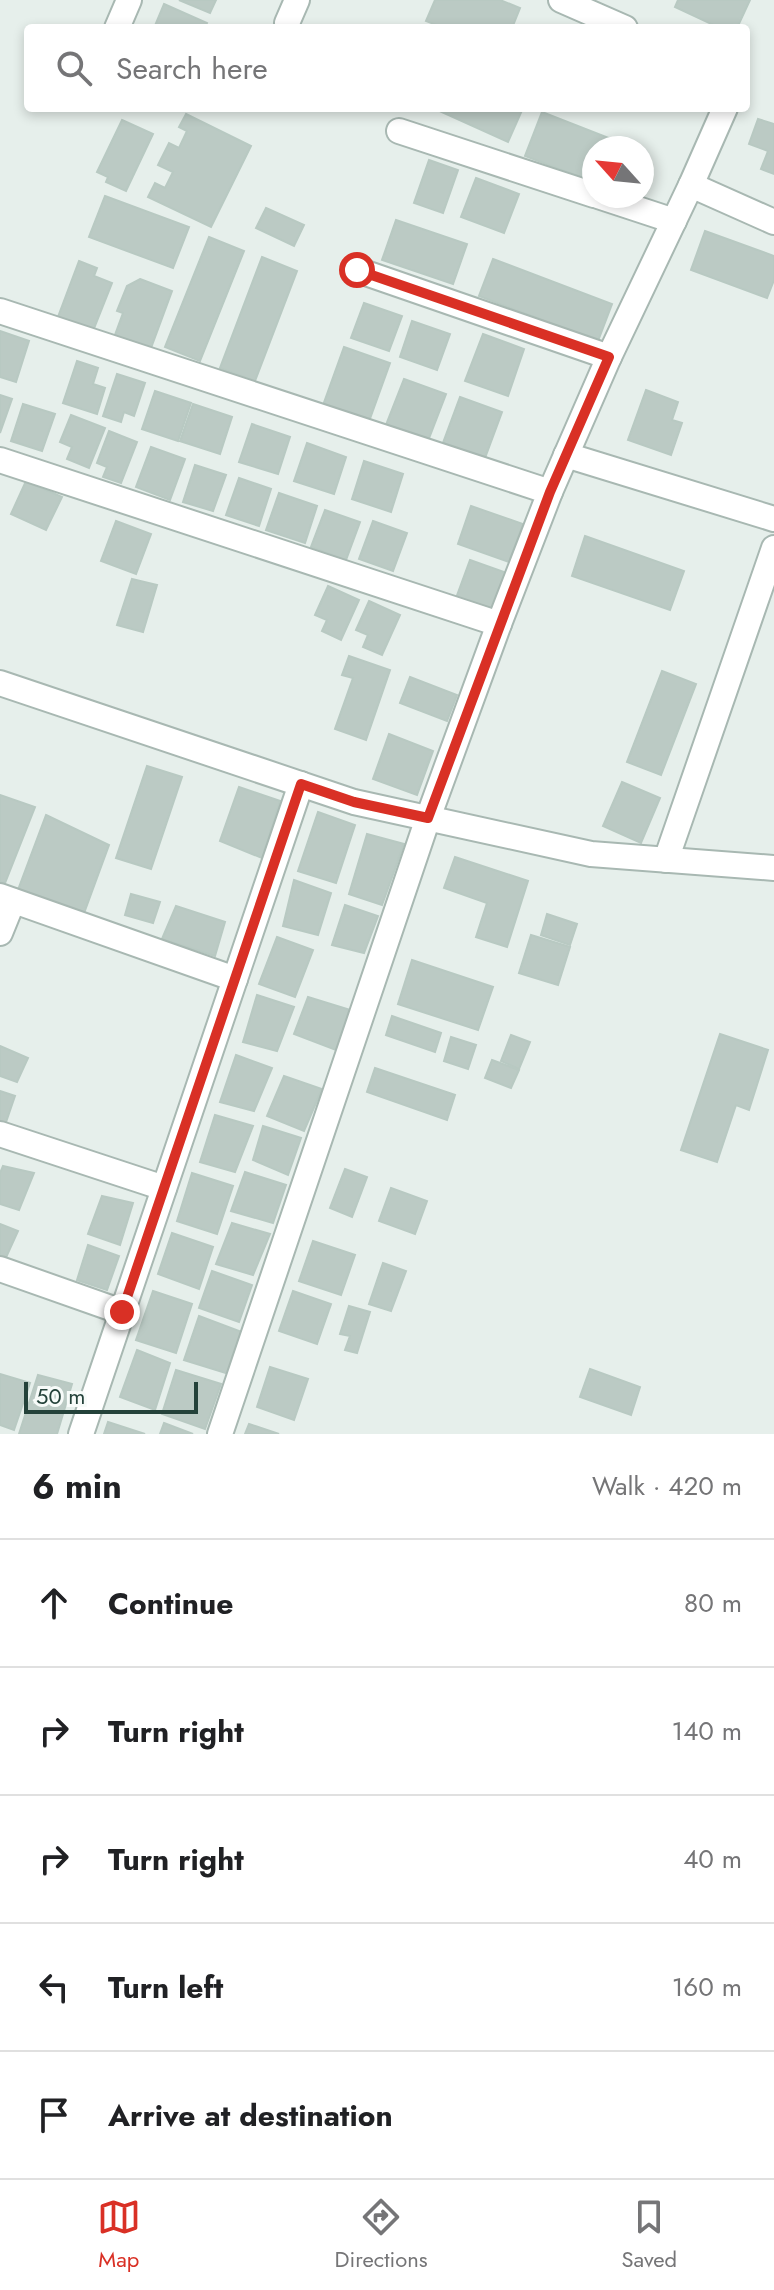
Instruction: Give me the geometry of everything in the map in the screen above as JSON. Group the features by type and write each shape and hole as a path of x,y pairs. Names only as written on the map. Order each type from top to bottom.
{"street":[{"path":"119,24 129,0"},
{"path":"287,23 297,0"},
{"path":"568,1 617,24"},
{"path":"220,1434 428,818 499,624 566,455 723,112"},
{"path":"399,131 582,190"},
{"path":"691,185 774,222"},
{"path":"635,208 674,221"},
{"path":"357,270 609,357"},
{"path":"0,311 550,492"},
{"path":"566,455 774,519"},
{"path":"0,460 499,624"},
{"path":"666,860 774,548"},
{"path":"0,683 354,802 591,854 774,868"},
{"path":"81,1434 301,784"},
{"path":"0,933 7,898 235,979"},
{"path":"0,1134 164,1188"},
{"path":"0,1269 122,1312"}],"building":[{"path":"179,0 216,0 210,13"},
{"path":"435,0 500,0 520,8 514,24 434,24 426,21"},
{"path":"678,0 750,0 739,24 711,24 675,7"},
{"path":"164,4 207,23 207,24 156,24"},
{"path":"442,112 521,112 508,142"},
{"path":"542,112 604,136 582,136 582,177 525,156"},
{"path":"186,114 251,146 211,227 148,197 155,183 165,188 173,172 158,165 169,143 179,148 187,131 179,127"},
{"path":"758,119 774,124 774,174 761,169 768,151 749,144"},
{"path":"122,120 153,134 126,191 106,182 108,177 97,172"},
{"path":"429,160 458,170 443,213 414,203"},
{"path":"476,178 519,194 504,233 461,217"},
{"path":"105,196 189,227 173,268 89,237"},
{"path":"266,208 304,225 294,246 256,228"},
{"path":"396,220 467,244 453,284 382,260"},
{"path":"705,231 774,256 774,280 767,298 691,270"},
{"path":"209,237 244,251 200,361 165,347"},
{"path":"262,257 297,271 255,381 220,368"},
{"path":"493,259 612,304 598,341 479,296"},
{"path":"79,261 97,268 94,276 112,283 93,331 58,317"},
{"path":"140,279 172,291 151,348 115,335 123,313 117,311 127,286"},
{"path":"364,303 402,316 389,351 351,338"},
{"path":"412,321 450,334 437,370 400,357"},
{"path":"0,331 29,341 16,382 0,377"},
{"path":"483,334 524,349 508,396 465,381"},
{"path":"344,347 390,363 367,427 321,411"},
{"path":"77,361 98,368 93,384 105,388 97,414 63,403"},
{"path":"117,374 145,383 134,416 124,412 121,422 103,416"},
{"path":"404,379 446,394 428,441 386,425"},
{"path":"646,390 678,402 672,420 682,423 671,455 628,440"},
{"path":"155,391 191,403 178,441 142,429"},
{"path":"0,395 12,399 0,433"},
{"path":"460,397 502,412 485,458 443,443"},
{"path":"23,404 55,414 42,451 11,441"},
{"path":"193,404 232,417 220,454 180,441"},
{"path":"71,415 105,428 89,468 67,459 72,447 60,442"},
{"path":"252,424 290,437 278,474 239,462"},
{"path":"109,431 137,442 121,483 103,477 107,467 97,463"},
{"path":"307,443 346,457 334,494 294,481"},
{"path":"151,447 185,459 170,500 136,487"},
{"path":"364,461 403,474 391,512 352,499"},
{"path":"195,465 226,475 213,511 183,502"},
{"path":"239,478 271,489 259,526 226,515"},
{"path":"26,481 62,497 46,530 11,514"},
{"path":"279,493 317,506 305,543 266,530"},
{"path":"471,506 523,524 509,562 458,544"},
{"path":"325,510 360,522 346,560 311,547"},
{"path":"116,521 151,534 136,574 101,561"},
{"path":"373,521 407,533 393,571 359,559"},
{"path":"585,536 684,571 670,610 572,576"},
{"path":"470,560 507,573 492,614 455,601"},
{"path":"132,579 157,585 143,632 117,625"},
{"path":"328,586 359,600 341,640 322,631 327,620 315,615"},
{"path":"369,601 400,615 382,655 363,647 368,635 356,630"},
{"path":"349,656 390,670 366,740 335,729 353,678 342,675"},
{"path":"662,671 696,684 661,775 627,762"},
{"path":"410,677 457,695 447,721 400,703"},
{"path":"389,734 433,751 417,795 373,779"},
{"path":"147,766 182,777 151,869 116,858"},
{"path":"622,782 660,798 641,843 603,826"},
{"path":"239,787 280,801 262,858 220,841"},
{"path":"0,795 35,807 5,883 0,882"},
{"path":"318,812 355,825 336,883 298,871"},
{"path":"46,815 109,845 83,916 18,890"},
{"path":"367,834 404,844 382,905 349,894"},
{"path":"455,857 528,881 507,947 476,937 487,903 444,888"},
{"path":"294,880 331,893 318,935 283,926"},
{"path":"131,894 160,902 153,923 125,915"},
{"path":"345,905 378,916 364,953 332,945"},
{"path":"176,906 225,922 215,956 162,939"},
{"path":"547,914 577,924 570,945 541,935"},
{"path":"531,935 570,947 558,985 519,973"},
{"path":"277,937 313,950 295,997 259,984"},
{"path":"412,960 493,987 478,1030 398,1004"},
{"path":"257,995 294,1007 277,1051 243,1042"},
{"path":"308,997 350,1010 336,1050 294,1034"},
{"path":"392,1016 441,1033 435,1052 386,1035"},
{"path":"720,1034 768,1050 749,1110 736,1105 717,1162 681,1150"},
{"path":"511,1035 530,1042 519,1069 501,1061"},
{"path":"451,1037 476,1045 468,1069 444,1061"},
{"path":"0,1046 28,1058 17,1082 0,1076"},
{"path":"236,1055 272,1068 254,1111 220,1102"},
{"path":"492,1060 519,1070 511,1088 485,1078"},
{"path":"375,1068 455,1095 447,1120 367,1092"},
{"path":"284,1076 322,1089 304,1131 267,1116"},
{"path":"0,1091 15,1096 5,1125 0,1124"},
{"path":"215,1115 253,1126 235,1172 200,1162"},
{"path":"263,1126 301,1138 288,1175 253,1160"},
{"path":"3,1166 34,1173 19,1210 0,1204 0,1173"},
{"path":"345,1169 367,1177 352,1217 330,1208"},
{"path":"245,1172 286,1185 273,1223 231,1211"},
{"path":"192,1173 233,1186 217,1234 177,1221"},
{"path":"391,1188 427,1201 415,1234 379,1221"},
{"path":"102,1196 133,1203 120,1245 88,1234"},
{"path":"232,1223 270,1234 253,1275 216,1264"},
{"path":"0,1224 18,1231 4,1262 0,1260"},
{"path":"172,1233 213,1247 199,1289 158,1274"},
{"path":"313,1241 355,1255 341,1295 299,1281"},
{"path":"88,1245 119,1256 107,1290 77,1280"},
{"path":"383,1263 406,1271 391,1311 369,1304"},
{"path":"212,1271 252,1285 239,1322 199,1308"},
{"path":"153,1291 192,1304 176,1353 136,1340"},
{"path":"293,1291 331,1304 317,1344 279,1331"},
{"path":"349,1306 370,1312 357,1353 345,1350 350,1336 340,1334"},
{"path":"199,1316 242,1332 229,1374 184,1360"},
{"path":"137,1350 170,1363 155,1410 120,1397"},
{"path":"270,1367 308,1379 294,1420 257,1407"},
{"path":"590,1369 640,1387 631,1415 580,1397"},
{"path":"176,1370 221,1384 205,1429 162,1414"},
{"path":"0,1374 30,1383 14,1430 0,1425"},
{"path":"38,1375 72,1384 57,1434 19,1434"},
{"path":"108,1422 145,1434 104,1434"},
{"path":"164,1423 193,1434 160,1434"},
{"path":"249,1424 279,1434 245,1434"}],"route":[{"path":"122,1312 301,784 354,802 428,818 550,492 609,357 357,270"}]}
